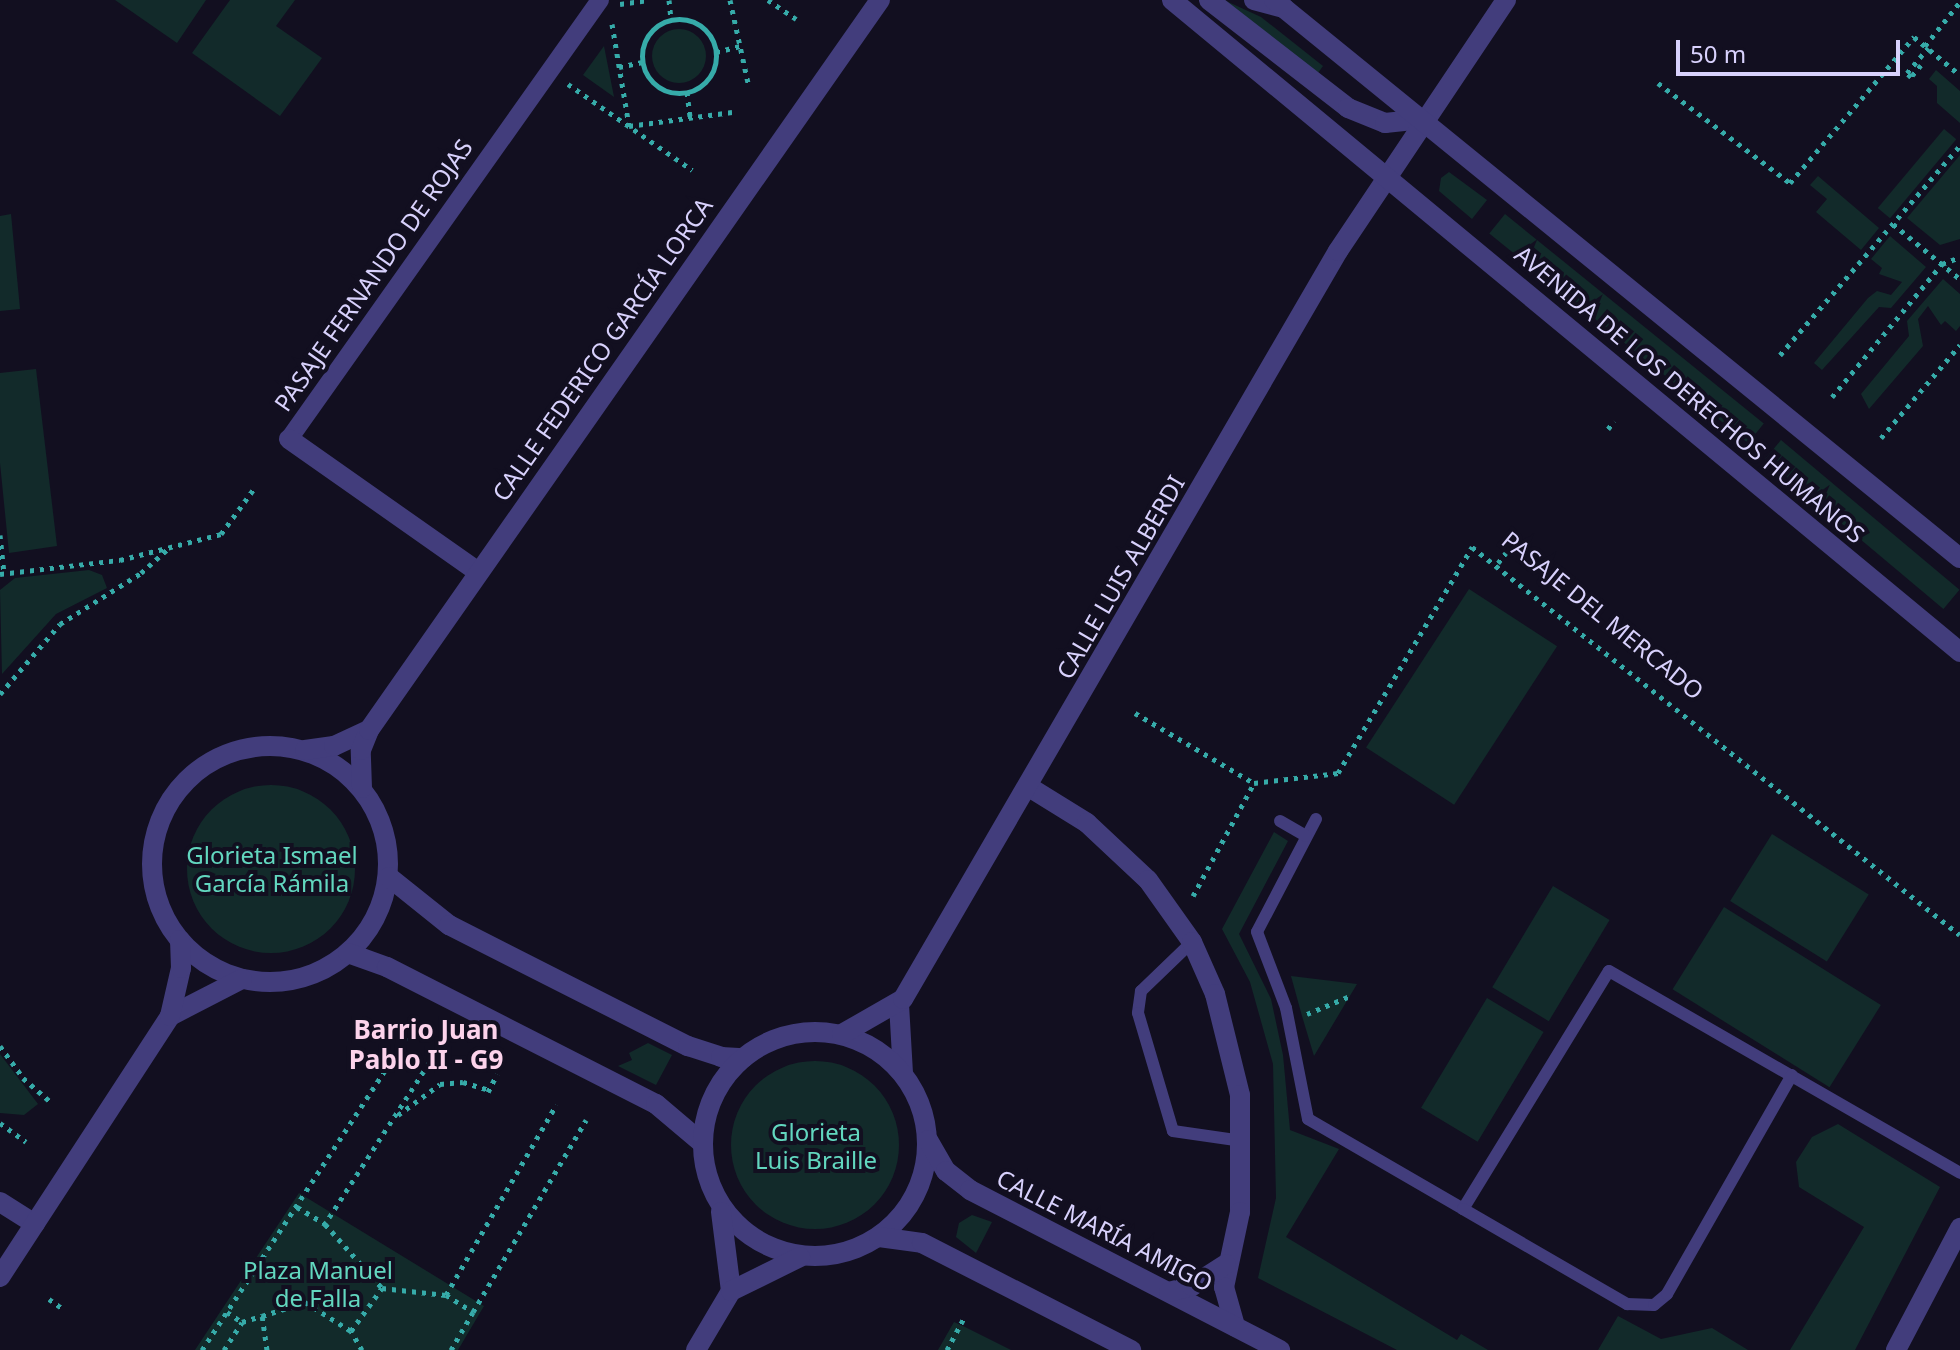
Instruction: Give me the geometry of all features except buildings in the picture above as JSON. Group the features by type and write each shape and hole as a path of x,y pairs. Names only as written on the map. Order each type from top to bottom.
{"street":[{"name":"CALLE FEDERICO GARCÍA LORCA","path":"362,788 361,750 369,730 477,571 880,0"},
{"name":"AVENIDA DE LOS DERECHOS HUMANOS","path":"1172,0 1960,652"},
{"path":"1209,0 1348,108 1385,123 1423,119"},
{"path":"1254,0 1279,4"},
{"path":"1386,176 1506,0"},
{"name":"PASAJE FERNANDO DE ROJAS","path":"477,571 289,439 550,71 604,3"},
{"name":"AVENIDA DE LOS DERECHOS HUMANOS","path":"1279,4 1960,558"},
{"name":"CALLE LUIS ALBERDI","path":"899,1004 1386,176"},
{"path":"305,750 334,746 369,730"},
{"path":"280,745 305,750 342,769 362,788 382,823 389,877 381,908 348,953 298,979 242,979 213,967 180,940 159,904 150,864 156,829 174,796 197,772 227,754 280,745"},
{"path":"1029,787 1121,850 1192,942 1228,1034 1240,1095 1242,1141 1240,1212 1226,1264 1224,1287 1235,1326"},
{"path":"389,877 425,910 463,932 696,1050 743,1058"},
{"path":"0,1277 170,1016 181,968 180,940"},
{"path":"348,953 387,967 656,1104 701,1142"},
{"path":"170,1016 242,979"},
{"path":"731,1291 728,1237 702,1160 701,1142 713,1100 743,1058 785,1038 842,1034 899,1004 903,1074"},
{"path":"696,1350 731,1291 800,1257 843,1251 879,1237 896,1221 920,1181 926,1134 917,1098 903,1074 872,1045 842,1034"},
{"name":"CALLE MARÍA AMIGO","path":"926,1134 956,1181 1280,1350"},
{"path":"718,1201 753,1240 800,1257"},
{"path":"0,1202 35,1224"},
{"path":"1896,1350 1960,1228"},
{"path":"879,1237 922,1243 1131,1350"},
{"path":"1169,1292 1192,1286 1226,1264"}],"lane":[{"path":"1316,819 1257,932 1289,1021 1308,1119 1627,1304 1654,1305 1667,1294 1792,1075"},
{"path":"1280,821 1306,836"},
{"path":"1192,942 1141,991 1138,1013 1173,1131 1242,1141"},
{"path":"1463,1209 1609,971 1960,1173"}],"path":[{"path":"604,3 647,0"},
{"path":"669,0 671,20"},
{"path":"730,0 749,87"},
{"path":"768,0 796,19"},
{"path":"1921,65 1911,77 1907,73 1960,2"},
{"path":"642,62 659,87 687,92 711,75 716,52 705,30 671,20"},
{"path":"642,62 650,34 671,20"},
{"path":"611,21 629,126"},
{"path":"1658,83 1790,183 1914,37 1960,75"},
{"path":"716,52 740,46"},
{"path":"619,67 642,62"},
{"path":"550,71 692,170"},
{"path":"687,92 690,118"},
{"path":"629,126 732,112"},
{"path":"1780,355 1960,146"},
{"path":"1892,224 1960,279"},
{"path":"1832,397 1942,264 1960,257"},
{"path":"1881,438 1960,345"},
{"path":"1608,429 1614,421"},
{"path":"0,535 2,573 120,560 221,534 256,486"},
{"path":"1498,563 1516,540"},
{"path":"0,694 60,624 141,573 173,544"},
{"name":"PASAJE DEL MERCADO","path":"1254,783 1338,773 1465,551 1479,548 1960,935"},
{"path":"1135,713 1254,783 1193,896"},
{"path":"1289,1021 1350,996"},
{"path":"202,1350 411,1031"},
{"path":"0,1046 23,1078 52,1103"},
{"path":"325,1224 440,1046"},
{"path":"391,1123 431,1087 463,1082 488,1092 497,1074"},
{"path":"446,1295 556,1105"},
{"path":"451,1350 586,1120"},
{"path":"0,1123 26,1142"},
{"path":"297,1207 325,1224 382,1288 446,1295 473,1312"},
{"path":"351,1331 382,1288"},
{"path":"49,1299 62,1308"},
{"path":"224,1350 242,1322 305,1302 351,1331 362,1350"},
{"path":"227,1312 242,1322"},
{"path":"262,1316 267,1350"},
{"path":"947,1350 965,1316"}],"green space":[{"path":"115,0 206,0 177,43"},
{"path":"230,0 295,0 276,26 322,58 280,116 192,53"},
{"path":"1224,0 1261,17 1323,66 1318,73"},
{"path":"679,29 698,37 706,56 698,75 679,83 660,75 652,56 660,37"},
{"path":"604,46 614,97 583,75"},
{"path":"1936,70 1960,91 1960,123 1937,103 1937,86 1929,79"},
{"path":"1944,129 1956,139 1890,218 1878,208"},
{"path":"1960,155 1960,239 1940,245 1907,218"},
{"path":"1449,172 1487,200 1472,219 1439,191 1441,178"},
{"path":"1818,176 1879,228 1861,250 1816,212 1827,199 1810,185"},
{"path":"11,214 20,309 0,311 0,216"},
{"path":"1505,214 1764,424 1748,443 1489,233"},
{"path":"1890,236 1926,267 1891,308 1879,307 1822,370 1814,363 1868,298 1877,291 1891,295 1902,282 1879,274 1882,268 1871,259"},
{"path":"1943,279 1960,294 1960,326 1956,331 1945,321 1941,325 1928,306 1918,319 1923,346 1869,409 1861,394 1909,336 1907,321"},
{"path":"36,369 57,546 9,553 0,463 0,373"},
{"path":"1781,440 1959,590 1943,609 1765,459"},
{"path":"89,570 102,575 107,588 56,614 2,674 0,590 15,578"},
{"path":"1469,589 1557,646 1454,805 1366,748"},
{"name":"Glorieta Ismael García Rámila","path":"271,785 303,791 330,810 349,837 355,869 349,901 330,928 303,947 271,953 239,947 212,928 193,901 187,869 193,837 212,810 239,791"},
{"path":"1274,832 1288,841 1239,934 1271,999 1283,1055 1290,1130 1339,1149 1286,1237 1457,1340 1461,1334 1488,1350 1397,1350 1258,1278 1276,1198 1273,1064 1250,982 1222,929"},
{"path":"1772,834 1869,894 1827,961 1730,901"},
{"path":"1553,886 1610,920 1549,1021 1492,987"},
{"path":"1724,907 1881,1005 1829,1087 1673,989"},
{"path":"1291,976 1357,984 1314,1056 1302,1016"},
{"path":"1487,998 1544,1032 1478,1142 1421,1108"},
{"path":"648,1043 672,1055 656,1085 618,1066 632,1060 629,1053"},
{"path":"0,1054 38,1104 24,1115 0,1113"},
{"name":"Glorieta Luis Braille","path":"815,1061 847,1067 874,1086 893,1113 899,1145 893,1177 874,1204 847,1223 815,1229 783,1223 756,1204 737,1177 731,1145 737,1113 756,1086 783,1067"},
{"path":"1838,1124 1940,1187 1855,1350 1790,1350 1864,1227 1799,1187 1796,1162 1812,1137"},
{"name":"Plaza Manuel de Falla","path":"299,1193 484,1306 458,1350 195,1350"},
{"path":"972,1215 992,1222 976,1253 956,1237 959,1223"},
{"path":"1618,1316 1661,1339 1712,1328 1748,1350 1598,1350"},
{"path":"954,1322 961,1325 1011,1350 938,1350"}],"district":[{"name":"Barrio Juan Pablo II - G9","path":"426,1045"}]}
